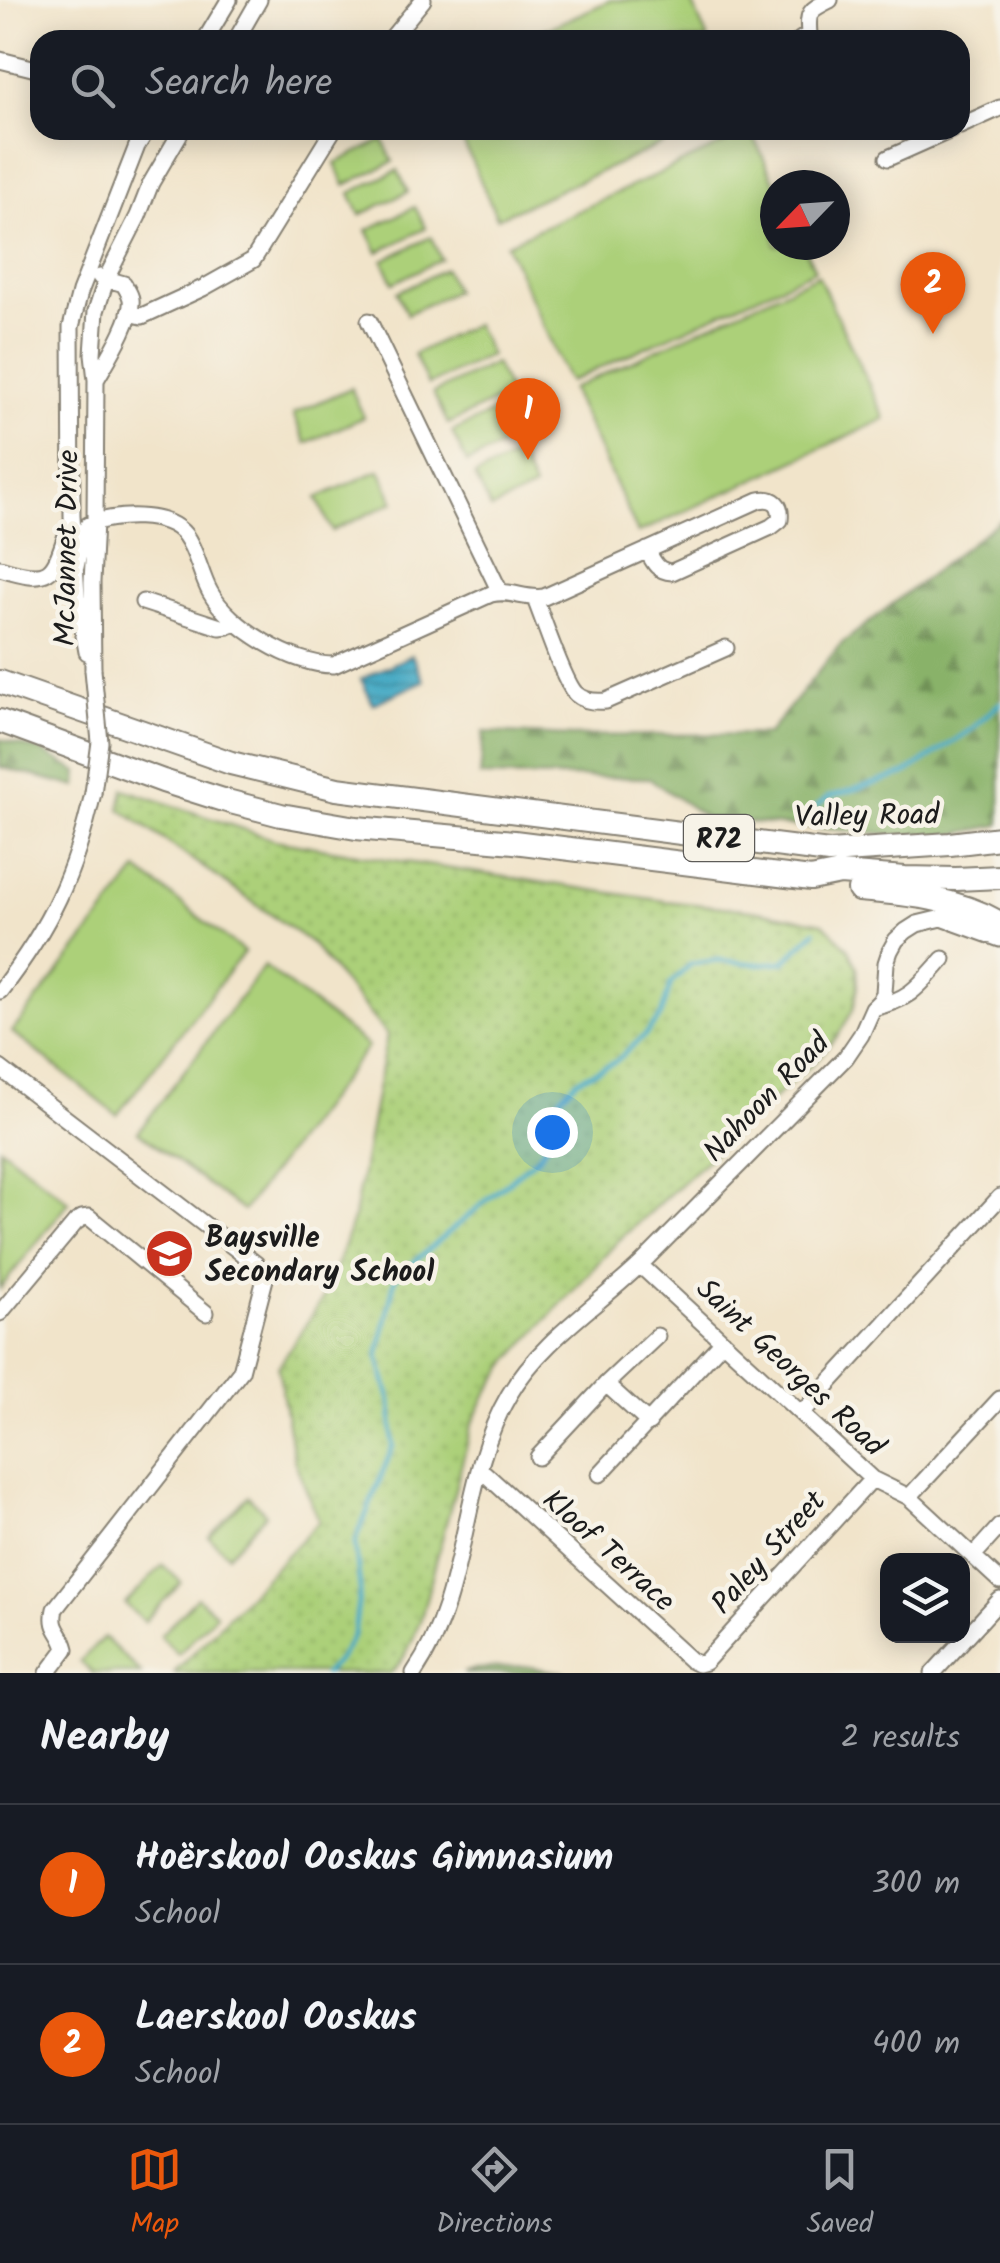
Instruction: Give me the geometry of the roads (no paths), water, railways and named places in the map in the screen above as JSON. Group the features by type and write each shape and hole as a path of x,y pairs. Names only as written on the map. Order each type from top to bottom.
{"highway":[{"name":"Valley Road","path":"0,682 230,763 336,789 829,852 1000,838"},
{"name":"Valley Road","path":"0,721 223,800 356,828 514,842 811,878 840,873 904,878 1000,877"},
{"path":"811,878 840,888 942,900 1000,923"}],"street":[{"path":"211,30 230,0"},
{"path":"242,30 259,0"},
{"path":"398,30 423,0"},
{"path":"808,30 810,11 830,0"},
{"path":"0,60 30,68"},
{"path":"970,122 1000,108"},
{"name":"McJannet Drive","path":"93,670 80,619 72,516 71,327 86,276 141,140"},
{"name":"McJannet Drive","path":"93,670 96,311 150,183 176,140"},
{"path":"129,313 142,316 204,288 252,260 328,140"},
{"path":"888,158 928,140"},
{"path":"86,276 124,284 131,298 129,313 96,380"},
{"path":"369,321 500,592"},
{"path":"76,567 88,525 119,518 161,520 183,532 211,595 226,614 257,638 322,665 334,664 500,592 527,599 544,597 647,550 708,523 768,498 776,502 781,512 780,520 771,527 672,572 656,566 647,550"},
{"path":"0,568 29,577 50,570 58,559 72,516"},
{"path":"708,523 721,550"},
{"path":"535,598 568,682 577,695 594,702 606,702 726,648"},
{"path":"143,602 220,626 235,622"},
{"path":"0,991 32,950 62,895 86,826 100,742 93,670"},
{"name":"Nahoon Road","path":"640,1265 846,1057 884,993 886,963 896,940 916,924 942,918 1000,939"},
{"path":"873,1008 913,993 943,959"},
{"path":"0,1068 256,1264 266,1279 241,1372 54,1609 52,1620 66,1648 48,1673"},
{"path":"802,1413 1000,1197"},
{"path":"0,1313 82,1218 89,1218 206,1313"},
{"path":"414,1673 446,1607 480,1470 493,1427 509,1395 524,1373 578,1318 640,1265"},
{"name":"Saint Georges Road","path":"640,1265 872,1479 909,1496 1000,1582"},
{"path":"538,1457 657,1336"},
{"name":"Kloof Terrace","path":"600,1474 723,1341"},
{"path":"606,1384 649,1422"},
{"path":"909,1496 1000,1399"},
{"name":"Kloof Terrace","path":"480,1470 690,1660 705,1662"},
{"name":"Paley Street","path":"705,1662 872,1479"},
{"path":"973,1556 1000,1526"},
{"path":"933,1673 1000,1600"}],"water":[{"path":"412,655 424,681 373,704 361,679"}],"waterway":[{"path":"817,806 829,797 905,774 972,729 1000,703"},
{"path":"325,1673 354,1634 360,1588 355,1543 393,1446 391,1402 378,1357 395,1278 540,1155 555,1127 561,1096 577,1080 615,1062 645,1035 661,1016 671,983 691,964 718,960 784,962 815,931"}],"place":[{"name":"Laerskool Ooskus","path":"933,334"},
{"name":"Hoërskool Ooskus Gimnasium","path":"528,460"},
{"name":"Baysville Secondary School","path":"170,1254"}]}
